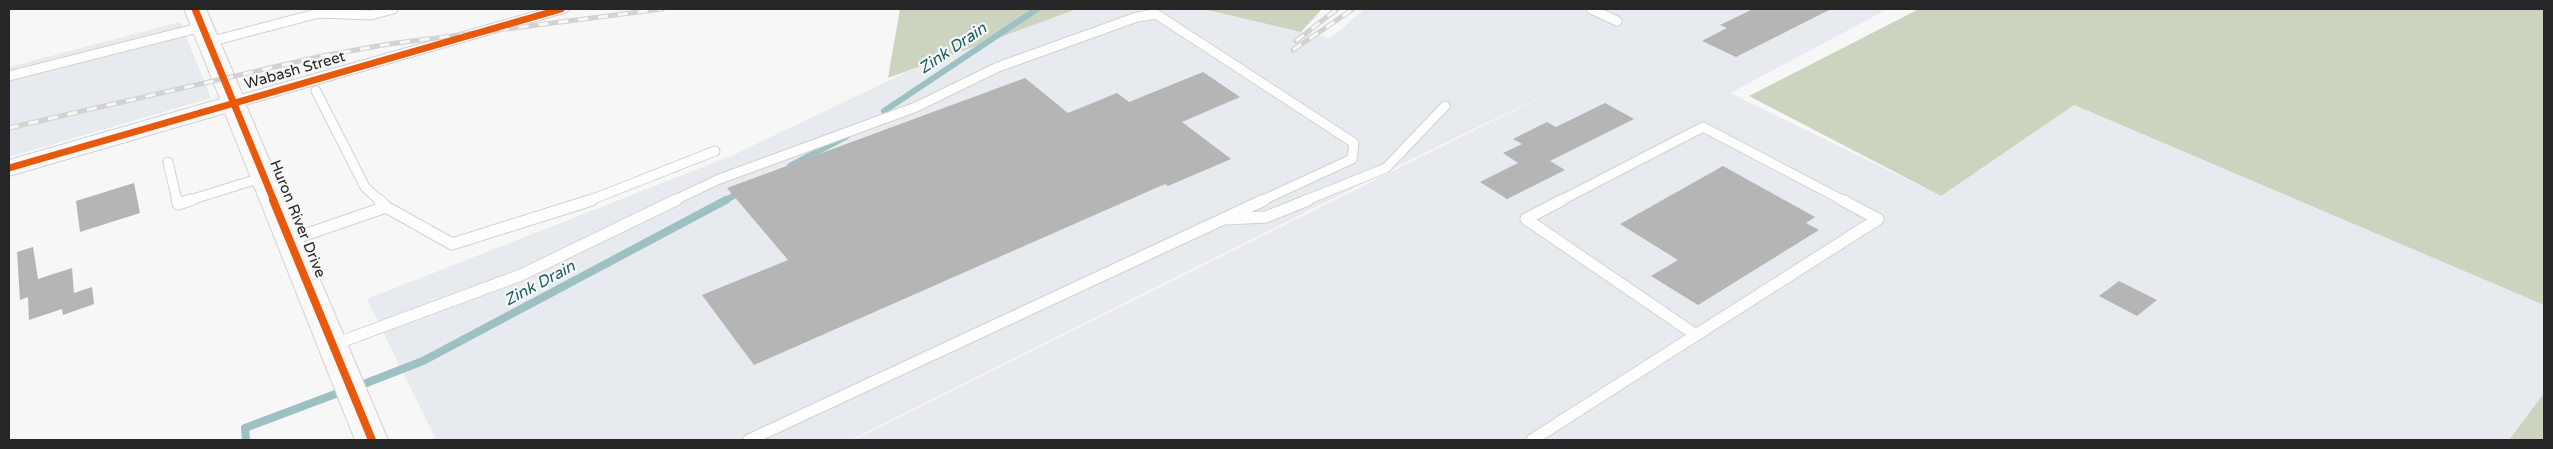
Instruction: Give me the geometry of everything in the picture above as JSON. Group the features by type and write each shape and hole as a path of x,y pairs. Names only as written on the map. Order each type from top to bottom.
{"street":[{"name":"Wabash Street","path":"9,168 561,9"},
{"name":"Huron River Drive","path":"202,26 236,102 372,440"}],"lane":[{"path":"9,76 202,26 320,13 371,15 393,9"},
{"path":"1591,9 1616,21"},
{"path":"334,344 521,275 717,180 916,107 998,67 1137,17 1156,14 1354,143 1352,159 749,440"},
{"path":"316,91 365,187 386,207 452,244 574,207 716,151"},
{"path":"1223,219 1266,217 1386,168 1445,106"},
{"path":"1532,440 1878,219 1703,127 1526,219 1696,335"},
{"path":"168,162 178,204 265,177"},
{"path":"290,240 386,207"}],"shaded area":[{"path":"1077,9 1203,9 1328,38 1341,30 1364,9 1888,9 1730,93 1941,196 2073,105 2544,305 2544,393 2509,440 854,440 1579,78 1408,161 851,440 436,440 367,299 731,156 932,60"},
{"path":"180,22 211,98 9,157 9,67"}],"green space":[{"path":"900,9 1077,9 888,78"},
{"path":"1203,9 1322,9 1301,32"},
{"path":"1919,9 2544,9 2544,305 2074,105 1941,196 1749,96"},
{"path":"2544,393 2544,440 2509,440"}],"building":[{"path":"1753,9 1831,9 1736,57 1702,41 1727,28 1720,25"},
{"path":"1203,72 1240,97 1182,122 1231,159 1168,186 1165,184 754,365 702,295 788,260 727,188 1025,78 1068,113 1117,93 1129,102"},
{"path":"1605,103 1634,119 1550,161 1565,170 1507,199 1480,182 1518,163 1503,153 1522,144 1513,139 1547,122 1556,127"},
{"path":"1723,166 1815,217 1806,223 1819,230 1698,305 1651,276 1678,260 1620,224"},
{"path":"134,183 140,213 80,232 76,201"},
{"path":"33,247 38,279 72,268 74,293 92,287 94,304 63,315 62,309 29,320 28,297 20,300 17,252"},
{"path":"2119,281 2157,300 2137,316 2099,296"}],"waterway":[{"name":"Zink Drain","path":"884,111 1037,9"},
{"name":"Zink Drain","path":"790,166 847,136"},
{"name":"Zink Drain","path":"724,201 741,192"},
{"name":"Zink Drain","path":"356,387 423,361 726,200"},
{"name":"Zink Drain","path":"246,440 245,428 346,390"}],"railway":[{"path":"9,128 322,56 389,44 662,9"},
{"path":"1296,41 1337,9"},
{"path":"1293,50 1353,9"}],"cycle path":[{"path":"195,9 372,440"},
{"path":"9,168 561,9"}]}
